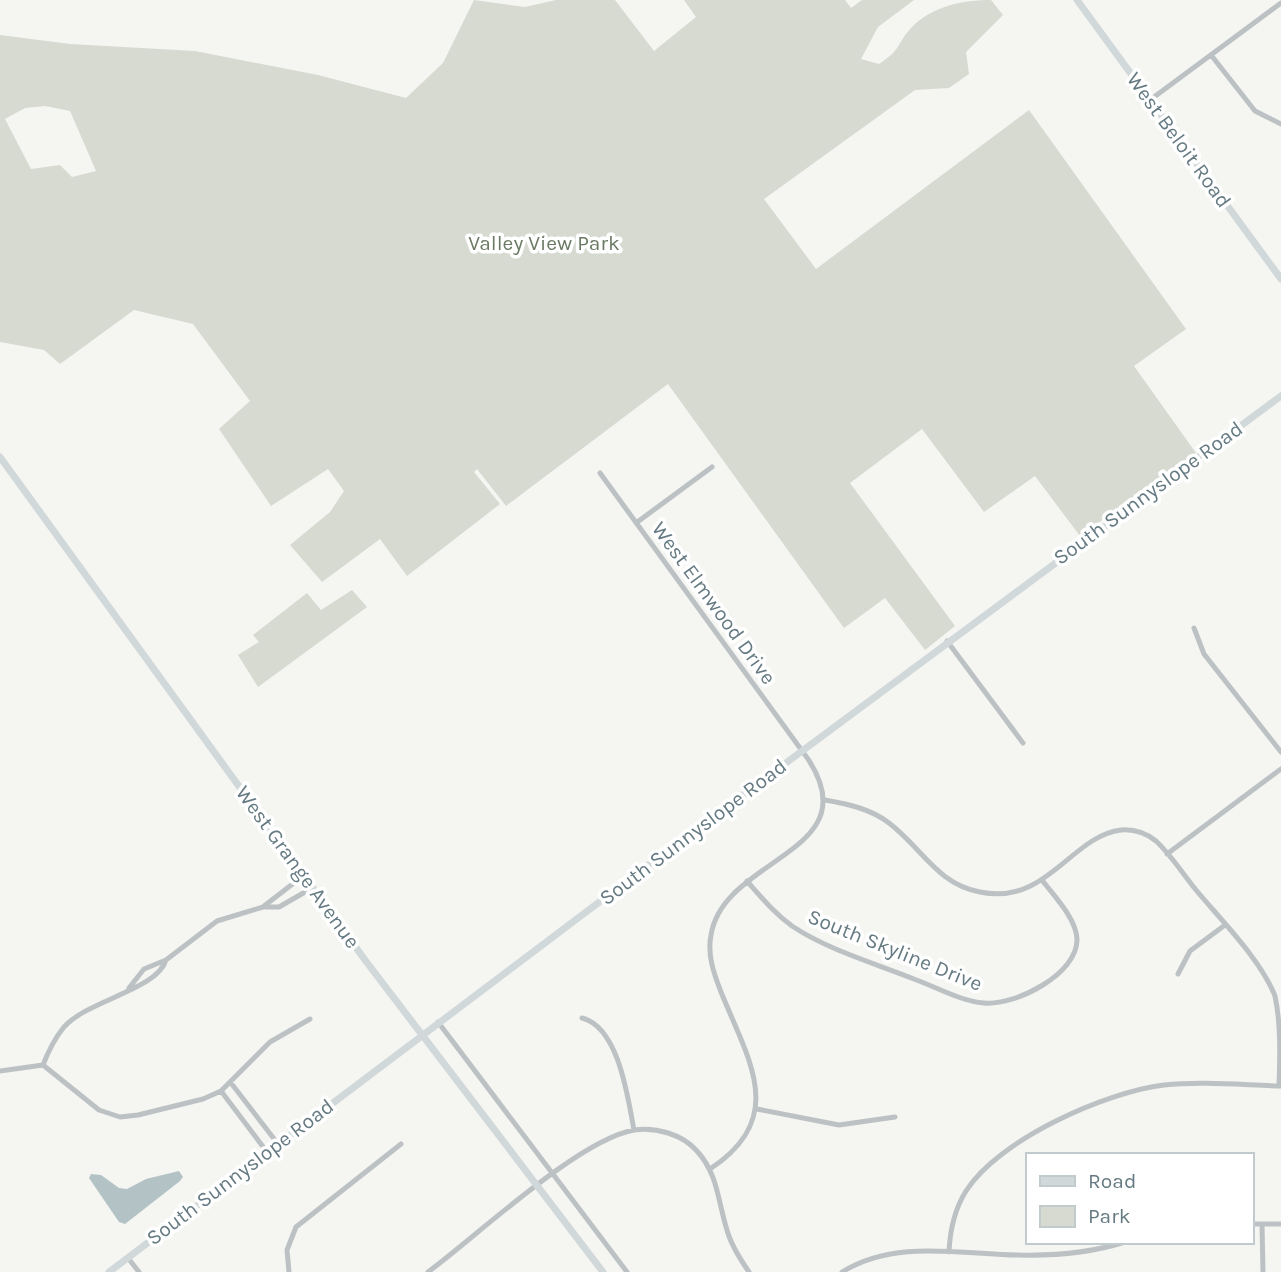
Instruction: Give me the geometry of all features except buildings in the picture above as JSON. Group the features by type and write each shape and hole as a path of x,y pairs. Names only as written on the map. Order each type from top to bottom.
{"street":[{"name":"West Beloit Road","path":"1077,0 1281,279"},
{"path":"1150,100 1281,3"},
{"path":"1211,55 1247,103 1265,118 1281,124"},
{"name":"South Sunnyslope Road","path":"110,1272 438,1022 947,641 1281,396"},
{"name":"West Grange Avenue","path":"0,457 303,876 603,1272"},
{"path":"636,523 712,467"},
{"name":"West Elmwood Drive","path":"600,473 802,751 821,781 825,800"},
{"path":"1194,628 1204,654 1281,752"},
{"path":"947,641 1023,743"},
{"path":"1167,854 1281,769"},
{"path":"710,1169 730,1156 745,1140 757,1110 755,1082 717,982 710,943 718,913 747,881 812,832 821,817 825,800 854,806 881,817 901,833 941,876 970,890 1001,894 1023,889 1042,880 1100,838 1121,830 1143,833 1167,854 1225,925 1265,978 1275,996 1280,1020 1280,1086 1162,1086 1105,1099 1055,1120 1011,1150 973,1182 955,1211 949,1252"},
{"path":"263,907 303,876"},
{"name":"South Skyline Drive","path":"747,881 778,915 818,940 959,997 986,1003 1014,1000 1032,991 1060,970 1076,948 1075,930 1042,880"},
{"path":"129,988 144,969 166,960 217,921 263,907 279,907 312,888"},
{"path":"1178,974 1190,951 1225,925"},
{"path":"43,1065 65,1026 129,988 152,980 163,969 166,960"},
{"path":"582,1018 599,1027 614,1052 622,1074 634,1130"},
{"path":"0,1071 43,1065 99,1110 120,1117 176,1107 221,1091 271,1042 310,1019"},
{"path":"438,1022 627,1272"},
{"path":"231,1083 278,1144"},
{"path":"221,1091 267,1152"},
{"path":"757,1110 839,1125 895,1117"},
{"path":"432,1271 552,1175 607,1139 634,1130 673,1134 696,1150 710,1169 731,1242 749,1272"},
{"path":"289,1272 287,1250 296,1227 401,1143"},
{"path":"1253,1224 1281,1224"},
{"path":"1262,1224 1263,1272"},
{"path":"842,1272 869,1259 898,1252 1050,1256 1097,1250 1118,1244"},
{"path":"128,1258 139,1272"}],"green space":[{"name":"Valley View Park","path":"474,0 525,7 556,0 615,0 654,51 696,17 684,0 845,0 851,8 862,0 914,0 878,27 861,59 879,64 895,51 911,28 928,14 959,3 991,0 1003,15 966,52 969,74 949,88 915,90 764,199 816,269 1029,110 1186,329 1134,366 1196,453 1080,536 1035,476 984,512 922,429 850,483 955,626 925,650 885,598 844,628 668,384 506,506 477,469 474,472 500,504 407,576 380,539 322,582 290,545 330,512 344,491 328,469 271,506 219,429 250,401 193,324 134,310 60,364 44,350 0,342 0,35 70,44 195,51 318,75 406,98 443,63","holes":["45,106 70,111 96,171 72,177 60,165 31,169 5,119 25,108"]},
{"path":"352,590 367,607 258,687 238,655 259,642 253,635 307,593 321,610"}],"shaded area":[{"path":"179,1171 183,1177 180,1181 125,1224 119,1222 89,1178 91,1174 101,1175 119,1188 127,1189 146,1179"}]}
